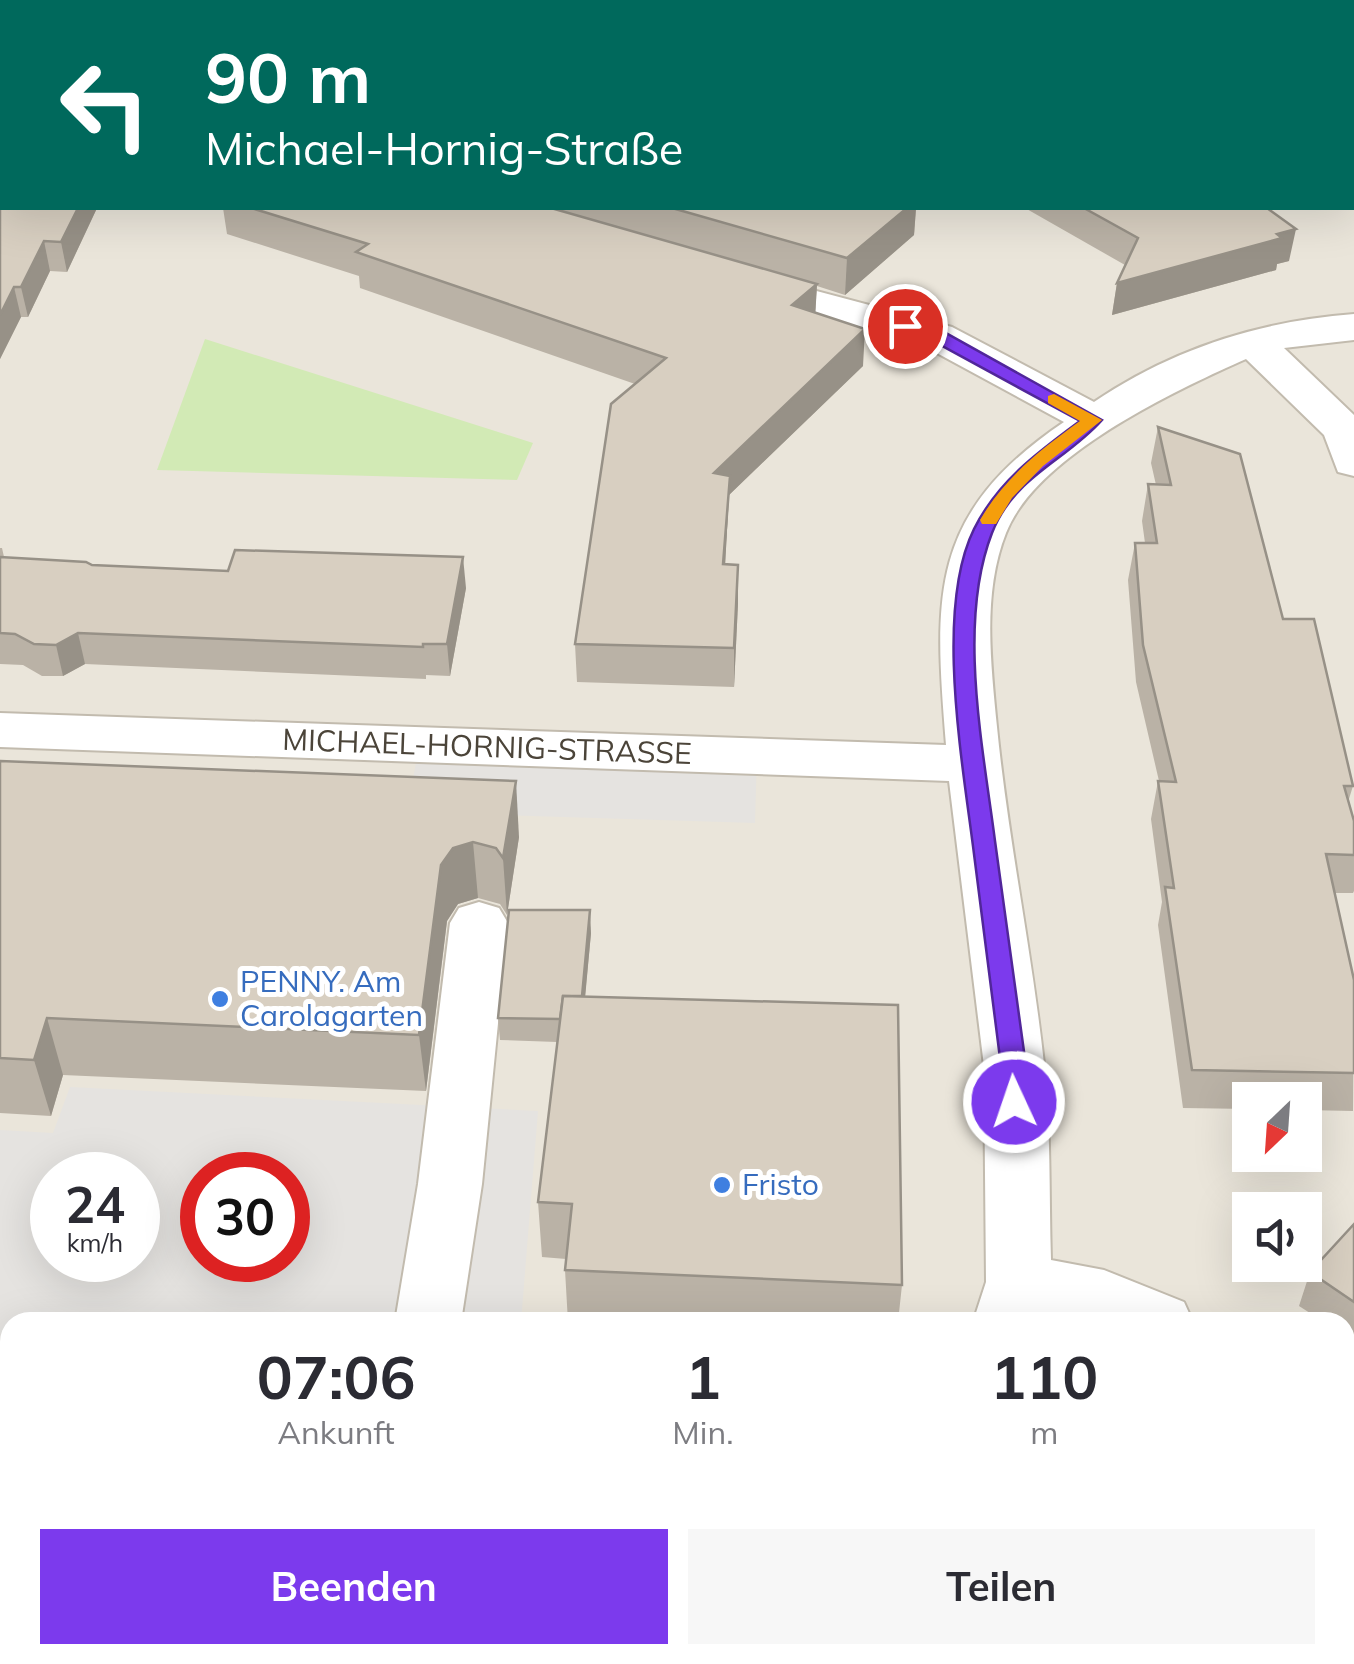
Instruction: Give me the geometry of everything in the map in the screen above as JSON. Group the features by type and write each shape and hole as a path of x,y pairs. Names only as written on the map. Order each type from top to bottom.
{"street":[{"path":"700,271 937,336 1092,420"},
{"path":"1137,1312 1104,1298 1012,1302 1014,1066 974,764 966,674 966,594 982,532 1004,495 1036,462 1092,420 1146,387 1252,341 1313,330 1354,328"},
{"path":"1252,341 1345,431 1354,462"},
{"name":"MICHAEL-HORNIG-STRASSE","path":"0,730 974,764"},
{"path":"430,1312 450,1184 479,923"}],"shaded area":[{"path":"0,210 1354,210 1354,1312 0,1312"},
{"path":"419,746 757,756 755,823 407,812"},
{"path":"70,1087 538,1111 522,1312 0,1312 0,1130 53,1133"}],"green space":[{"path":"205,339 533,443 517,480 157,470"}],"building":[{"path":"0,210 77,210 61,242 44,241 21,287 14,287 0,315"},
{"path":"258,210 558,210 817,284 792,305 865,329 714,473 730,476 723,564 738,565 734,648 575,644 611,404 666,358 356,252 368,244"},
{"path":"679,210 905,210 847,258"},
{"path":"1088,210 1270,210 1296,229 1277,234 1282,238 1117,283 1138,238"},
{"path":"1158,427 1240,454 1283,619 1314,619 1353,786 1344,786 1354,821 1354,855 1326,854 1354,980 1354,1073 1192,1070 1165,887 1174,888 1158,781 1176,782 1143,645 1135,543 1157,543 1148,484 1171,485"},
{"path":"235,550 463,557 447,644 423,647 78,633 56,645 34,644 15,634 0,633 0,557 228,571"},
{"name":"PENNY. Am Carolagarten","path":"0,761 516,781 503,858 496,848 473,842 453,848 441,865 419,1035 47,1018 34,1060 0,1058"},
{"path":"509,910 590,910 582,996 563,996 560,1019 498,1018"},
{"name":"Fristo","path":"563,996 898,1005 902,1285 565,1270 572,1204 538,1202"},
{"path":"1354,1224 1354,1302 1322,1280 1322,1259"}],"slow traffic":[{"path":"989,520 1004,495 1036,462 1092,420 1054,399"}],"place":[{"name":"PENNY. Am Carolagarten","path":"220,999"},
{"name":"Fristo","path":"722,1185"}],"route":[{"path":"905,326 937,336 1092,420 1036,462 1004,495 982,532 966,594 966,674 974,764 1014,1066 1014,1102"}]}
